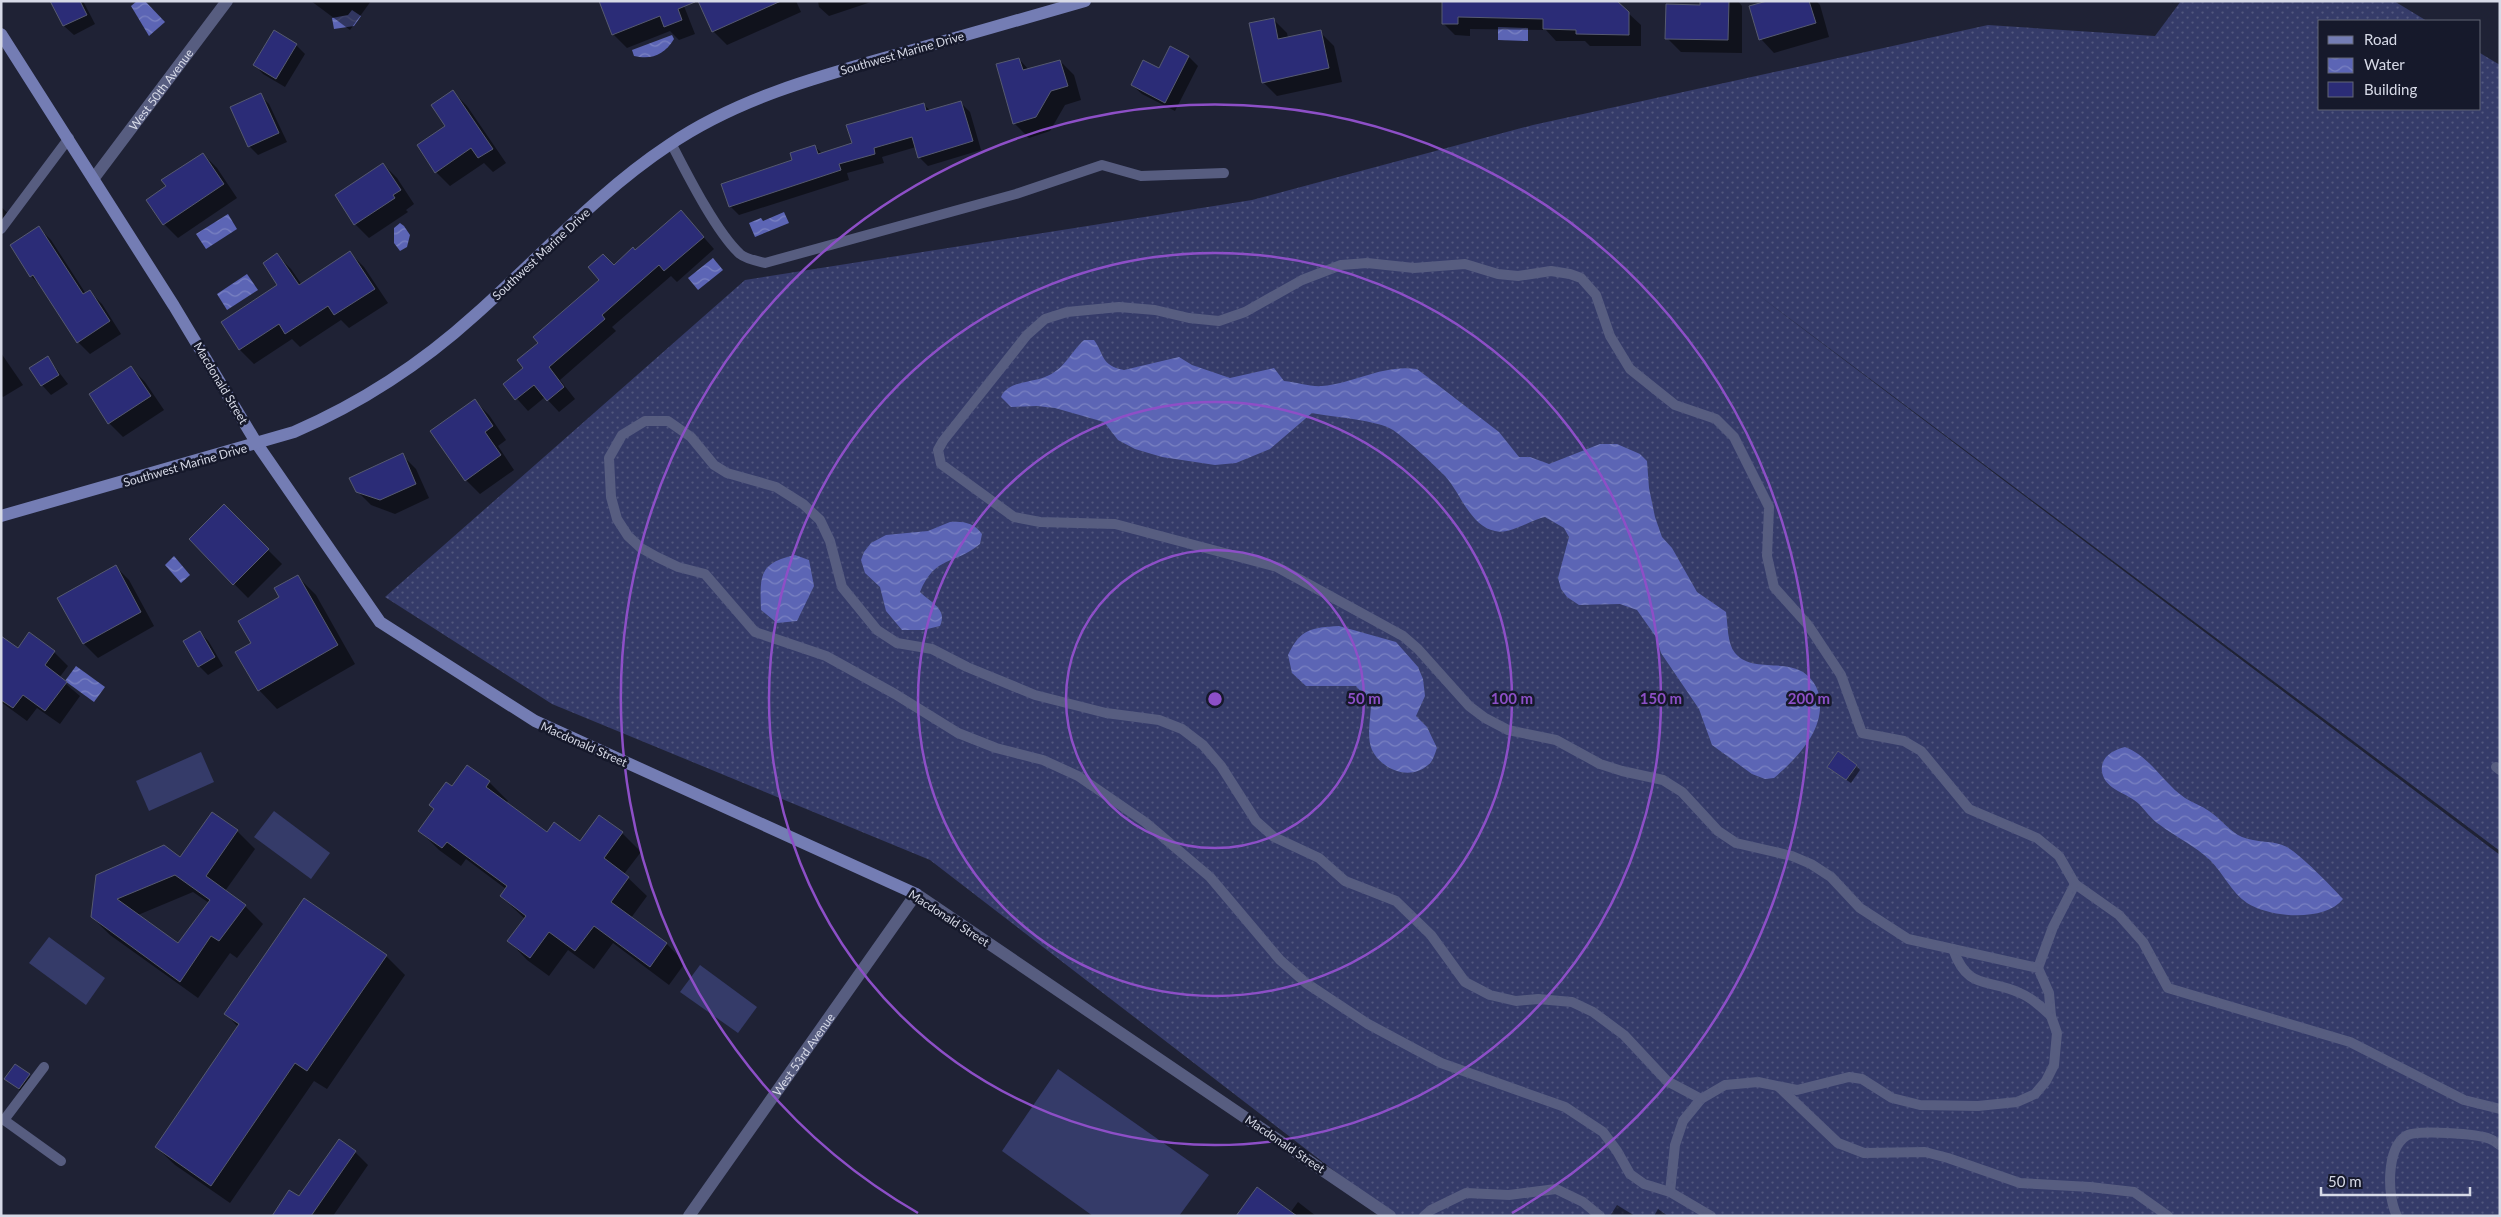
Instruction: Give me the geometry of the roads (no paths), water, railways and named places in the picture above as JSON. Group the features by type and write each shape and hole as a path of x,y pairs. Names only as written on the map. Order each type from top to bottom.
{"street":[{"name":"West 50th Avenue","path":"94,178 227,1"},
{"name":"Southwest Marine Drive","path":"1,516 257,444 294,432 331,416 402,373 474,316 607,194 671,143 723,113 809,79 1086,1"},
{"name":"Macdonald Street","path":"1,34 94,178 257,444 380,622 534,721 916,894 1390,1216"},
{"name":"West 53rd Avenue","path":"689,1216 916,894"}],"lane":[{"path":"1,229 69,138"},
{"path":"671,143 687,173 728,239 741,255 765,264 1016,194 1102,165 1141,176 1224,173"},
{"path":"2038,968 1908,939 1860,908 1831,877 1811,864 1792,856 1736,843 1718,831 1682,792 1663,780 1614,769 1600,764 1556,740 1508,730 1485,718 1469,706 1418,649 1403,636 1278,567 1115,524 1040,522 1014,517 942,464 938,450 1026,335 1045,319 1067,312 1119,307 1155,310 1189,318 1219,321 1246,312 1302,280 1341,265 1367,263 1414,268 1465,264 1498,274 1518,276 1551,271 1581,278 1596,295 1610,336 1630,369 1675,405 1716,419 1734,437 1769,507 1767,556 1774,587 1808,625 1841,675 1862,733 1904,741 1921,751 1969,809 2037,838 2059,856 2075,884 2119,915 2143,942 2168,988 2350,1042 2464,1100 2500,1109"},
{"path":"1700,1099 1666,1081 1624,1035 1593,1012 1572,1002 1538,998 1516,1001 1490,995 1466,982 1431,934 1396,901 1345,881 1319,858 1274,837 1256,821 1221,766 1203,745 1182,729 1159,720 1106,713 1035,695 966,667 932,649 897,643 877,630 842,587 830,540 820,520 803,504 776,487 744,479 720,469 714,465 691,437 668,421 645,421 622,435 609,458 610,487 618,519 628,536 657,558 678,567 705,574 755,632 826,656 895,694 958,733 996,748 1043,760 1078,776 1145,822 1210,877 1280,960 1306,983 1368,1024 1441,1063 1565,1107 1602,1132 1617,1151 1630,1174 1644,1184 1670,1192 1711,1216"},
{"path":"1670,1192 1676,1145 1683,1121 1700,1099 1725,1086 1758,1082 1796,1090 1849,1077 1862,1079 1892,1098 1920,1104 1978,1106 2017,1102 2035,1094 2046,1081 2054,1065 2057,1033 2051,1016 2049,993 2038,968 2053,927 2075,884"},
{"path":"1953,949 1959,966 1974,979 2020,992 2041,1006 2051,1016"},
{"path":"44,1067 4,1120 61,1161"},
{"path":"1779,1087 1838,1143 1848,1148 1864,1152 1925,1152 2020,1183 2090,1187 2134,1192 2168,1216"},
{"path":"2396,1216 2390,1181 2392,1154 2406,1136 2422,1131 2488,1138 2500,1145"},
{"path":"1424,1216 1431,1210 1466,1194 1510,1195 1556,1189 1583,1202 1600,1216"}],"water":[{"path":"137,1 145,1 165,22 149,36 131,6"},
{"path":"352,10 361,16 354,26 334,29 332,18 348,15"},
{"path":"1498,27 1528,28 1528,41 1498,40"},
{"path":"672,35 674,39 666,49 657,55 652,57 634,56 632,50"},
{"path":"784,212 789,223 755,237 749,223 761,218 763,221"},
{"path":"228,214 237,229 206,249 196,234"},
{"path":"400,223 410,235 407,247 400,251 394,243 394,228"},
{"path":"713,258 723,270 698,290 688,278"},
{"path":"247,274 258,290 227,310 217,294"},
{"path":"1084,340 1094,340 1107,362 1116,368 1124,370 1179,357 1192,365 1230,378 1274,368 1284,381 1322,386 1392,369 1417,369 1499,432 1519,457 1530,457 1549,464 1600,444 1617,444 1640,454 1647,461 1649,488 1655,517 1662,537 1672,548 1697,592 1726,612 1729,639 1735,653 1749,662 1784,666 1801,671 1815,684 1819,695 1820,707 1814,731 1801,751 1774,778 1765,779 1752,774 1712,745 1699,709 1661,653 1656,637 1637,610 1620,604 1579,605 1567,597 1561,589 1558,578 1569,537 1564,528 1545,517 1507,531 1501,532 1486,528 1472,516 1445,476 1406,440 1386,427 1366,421 1312,413 1270,449 1236,463 1215,465 1162,457 1135,449 1118,440 1104,422 1055,408 1037,406 1011,407 1001,397 1004,392 1014,385 1052,374 1062,366"},
{"path":"950,522 964,522 976,527 982,534 980,544 971,551 939,566 926,580 920,592 940,611 942,620 940,626 923,630 902,630 886,611 880,587 865,573 861,560 864,552 871,543 886,535 928,531"},
{"path":"795,555 809,560 814,586 797,621 777,623 761,610 762,580 768,567 774,562"},
{"path":"174,556 190,575 181,583 165,565"},
{"path":"1339,626 1396,642 1418,667 1423,679 1425,696 1416,716 1427,727 1437,748 1431,762 1421,770 1405,773 1397,771 1389,768 1377,757 1372,750 1369,739 1371,703 1356,686 1306,686 1292,673 1288,655 1302,634 1314,629"},
{"path":"76,666 105,687 94,702 65,681"},
{"path":"2125,747 2142,757 2177,792 2209,811 2238,835 2247,839 2276,843 2293,851 2316,871 2343,899 2335,906 2324,911 2297,915 2269,912 2247,903 2237,894 2210,860 2157,823 2139,804 2112,787 2104,778 2102,767 2105,758 2112,752"}]}
